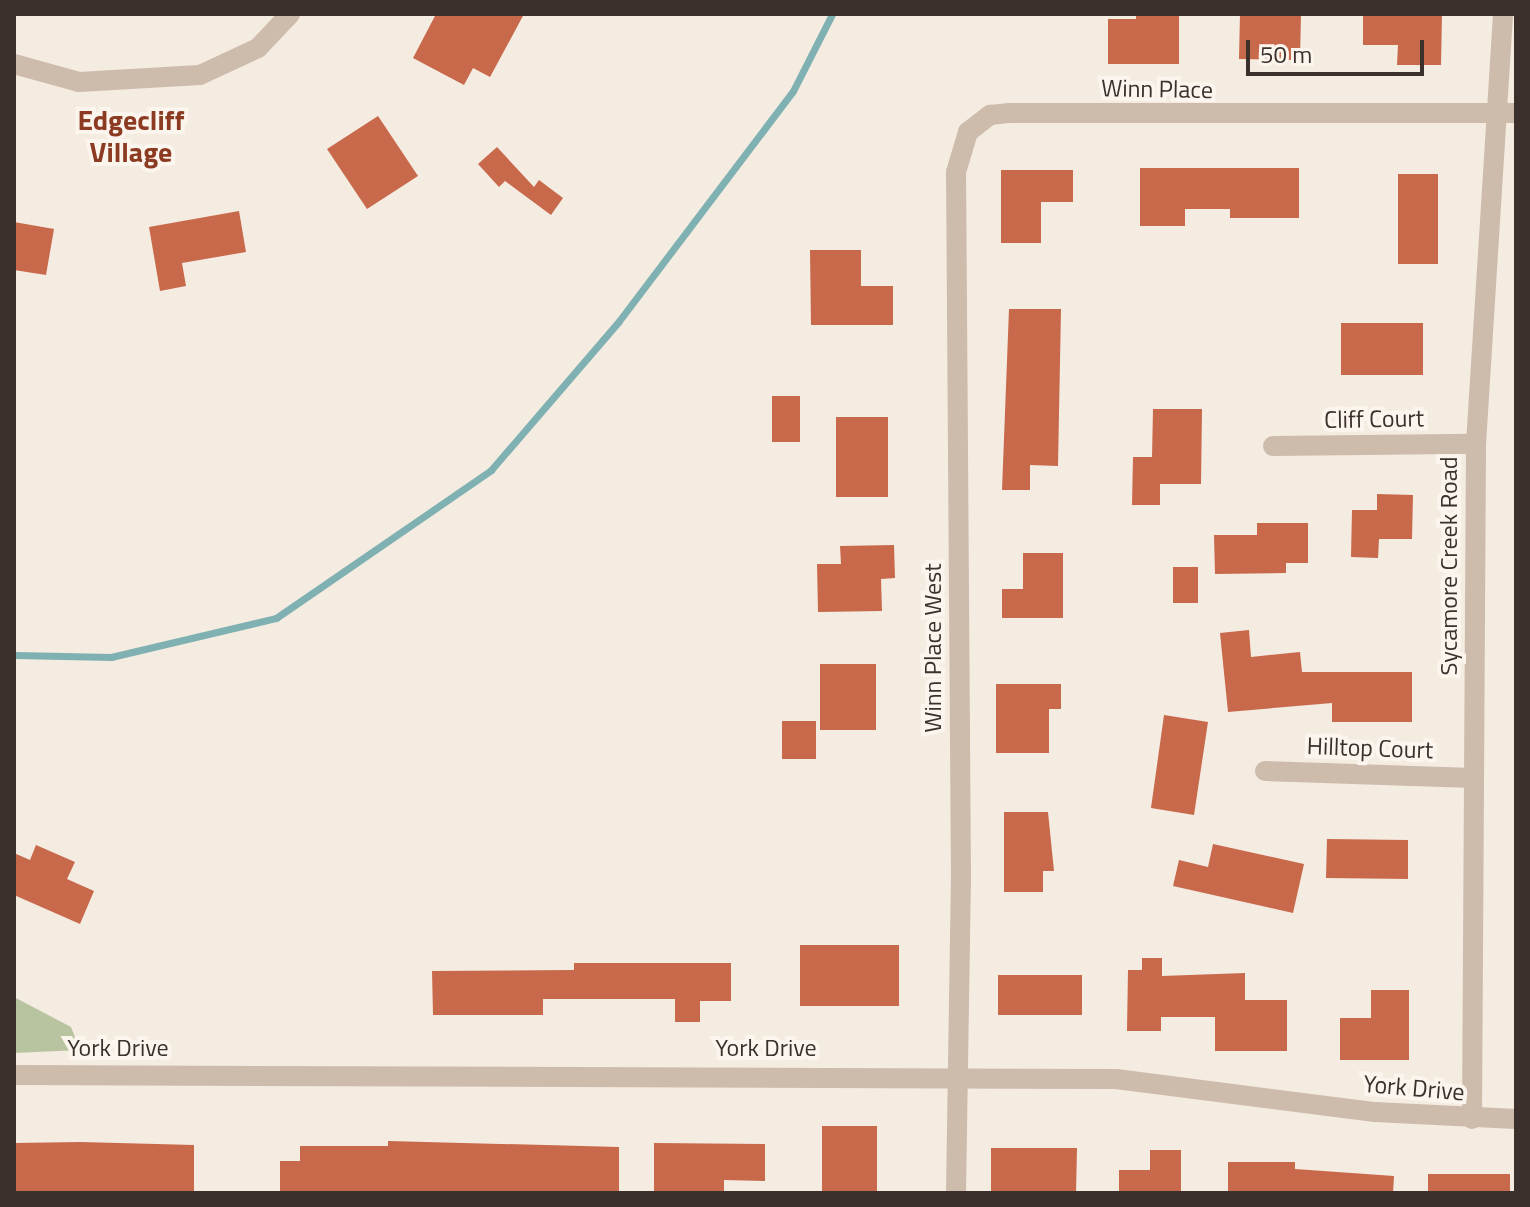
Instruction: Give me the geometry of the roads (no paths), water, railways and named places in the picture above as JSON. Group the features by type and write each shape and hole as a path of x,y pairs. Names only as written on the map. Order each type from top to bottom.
{"street":[{"path":"14,64 79,82 200,75 258,48 290,14"},
{"name":"Sycamore Creek Road","path":"1472,1119 1476,444 1508,114 1503,14"},
{"name":"Winn Place","path":"990,115 1508,114"},
{"name":"Winn Place West","path":"956,1193 959,1075 956,172 968,132 990,115"},
{"name":"Cliff Court","path":"1273,446 1476,444"},
{"name":"Hilltop Court","path":"1265,771 1473,778"},
{"name":"York Drive","path":"14,1075 959,1075 1116,1079 1375,1112 1516,1119"}],"waterway":[{"path":"14,655 111,657 276,618 491,470 619,321 793,91 832,14"}],"district":[{"name":"Edgecliff Village","path":"131,136"}]}
